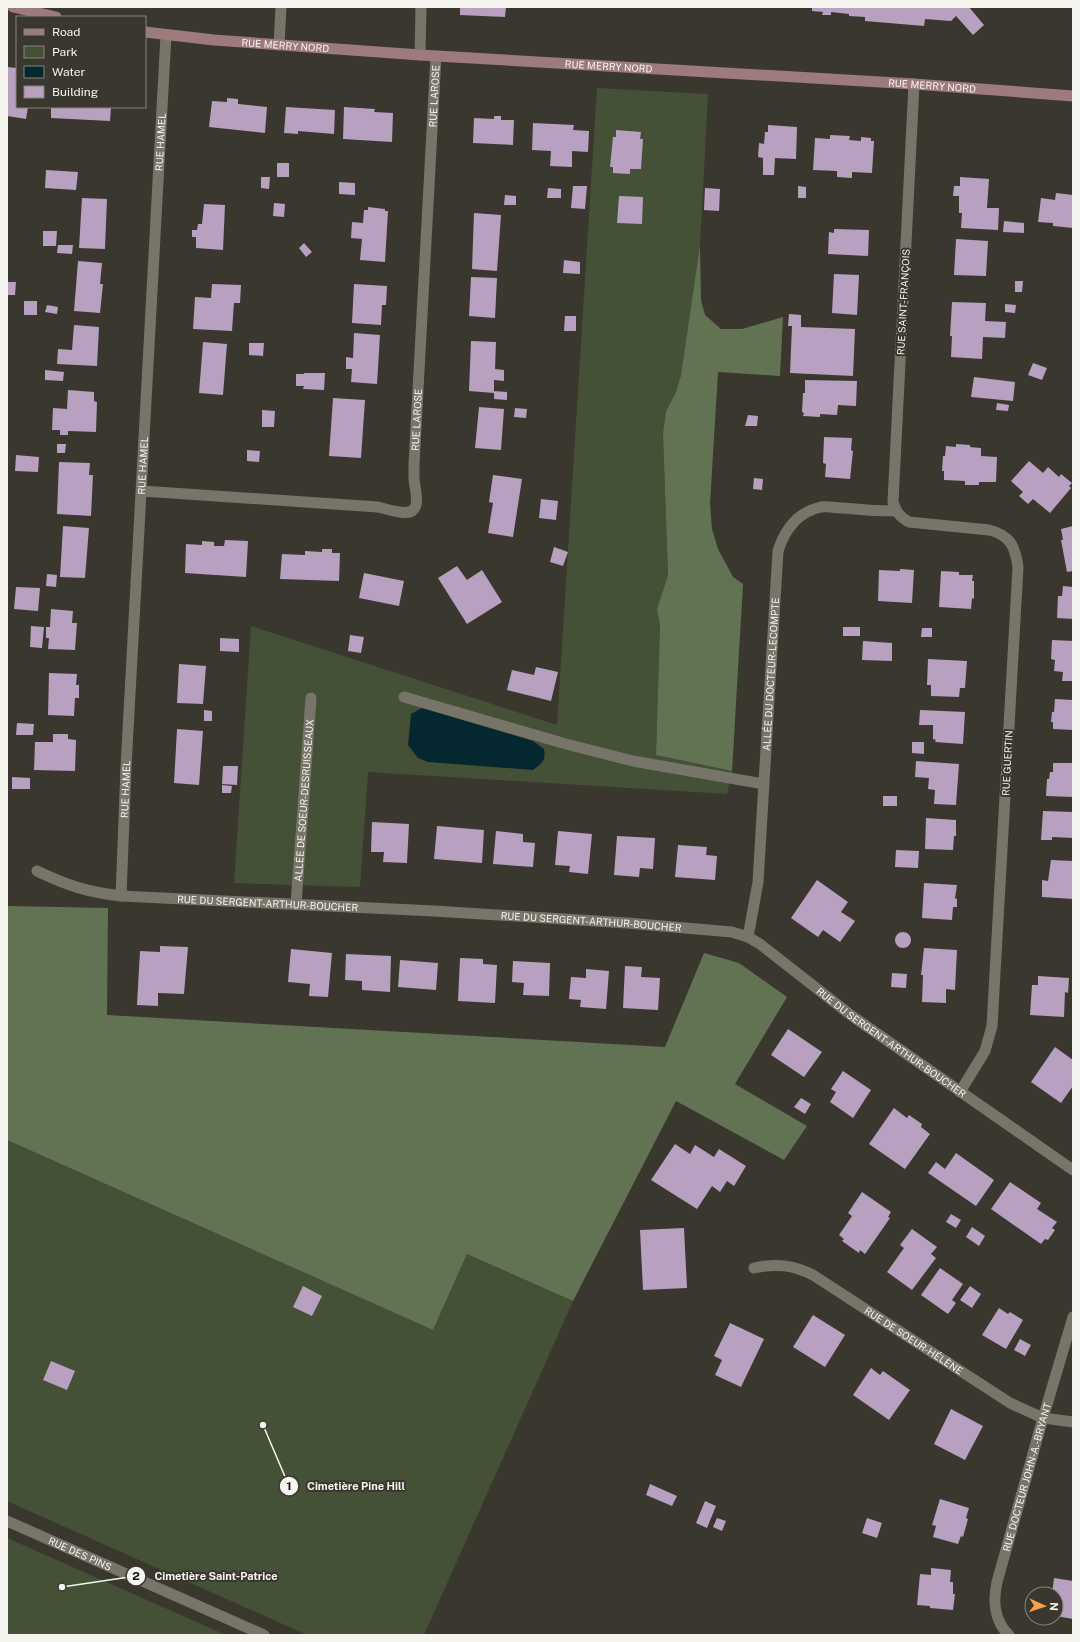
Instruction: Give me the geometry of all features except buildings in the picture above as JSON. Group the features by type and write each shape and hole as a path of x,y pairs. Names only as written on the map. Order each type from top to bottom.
{"main road":[{"path":"13,7 52,16"},
{"name":"RUE MERRY NORD","path":"146,32 166,36 420,55 914,84 1073,96"}],"street":[{"path":"279,45 281,7"},
{"path":"420,55 421,7"},
{"name":"RUE HAMEL","path":"121,896 126,767 166,36"},
{"name":"RUE LAROSE","path":"142,491 378,507 400,512 408,512 416,506 417,501 414,464 436,56"},
{"name":"RUE SAINT-FRANÇOIS","path":"899,514 893,502 893,493 914,84"},
{"name":"ALLÉE DU DOCTEUR-LECOMPTE","path":"748,937 758,882 778,551 782,538 790,524 805,514 822,507 881,511 899,514"},
{"name":"RUE GUERTIN","path":"899,514 909,522 918,524 997,532 1010,542 1015,549 1018,567 992,1026 985,1051 960,1092"},
{"path":"404,697 566,744 633,761 764,784"},
{"name":"ALLÉE DE SOEUR-DESRUISSEAUX","path":"296,904 310,698"},
{"name":"RUE DU SERGENT-ARTHUR-BOUCHER","path":"37,872 66,885 93,893 121,896 627,922 732,932 748,937 760,944 852,1016 1073,1170"},
{"name":"RUE DE SOEUR-HÉLÈNE","path":"754,1268 766,1265 784,1265 802,1269 813,1274 1010,1403 1043,1418 1073,1422"},
{"name":"RUE DOCTEUR JOHN-A.-BRYANT","path":"1009,1635 1001,1625 997,1614 995,1591 1043,1418 1073,1317"},
{"name":"RUE DES PINS","path":"7,1521 264,1635"}],"green space":[{"path":"597,88 708,94 700,245 681,375 676,392 666,411 663,433 668,575 657,609 660,625 656,755 732,771 727,794 368,772 360,887 234,883 251,626 557,725"},
{"path":"700,245 701,300 705,315 721,329 742,329 783,317 780,376 718,372 710,504 712,529 718,549 733,577 743,584 732,771 656,755 660,625 657,609 668,575 663,433 666,411 676,392 681,375"},
{"path":"7,906 108,908 107,1015 665,1047 704,953 739,963 787,997 735,1084 807,1126 784,1160 676,1101 573,1301 467,1254 433,1330 7,1140"},
{"path":"7,1140 433,1330 467,1254 573,1301 424,1635 307,1635 7,1501"},
{"path":"7,1538 226,1635 7,1635"}],"water":[{"path":"422,708 533,741 544,749 544,759 533,770 428,762 418,758 408,745 411,714"}],"place":[{"name":"Cimetière Pine Hill","path":"263,1425"},
{"name":"Cimetière Saint-Patrice","path":"62,1587"}]}
